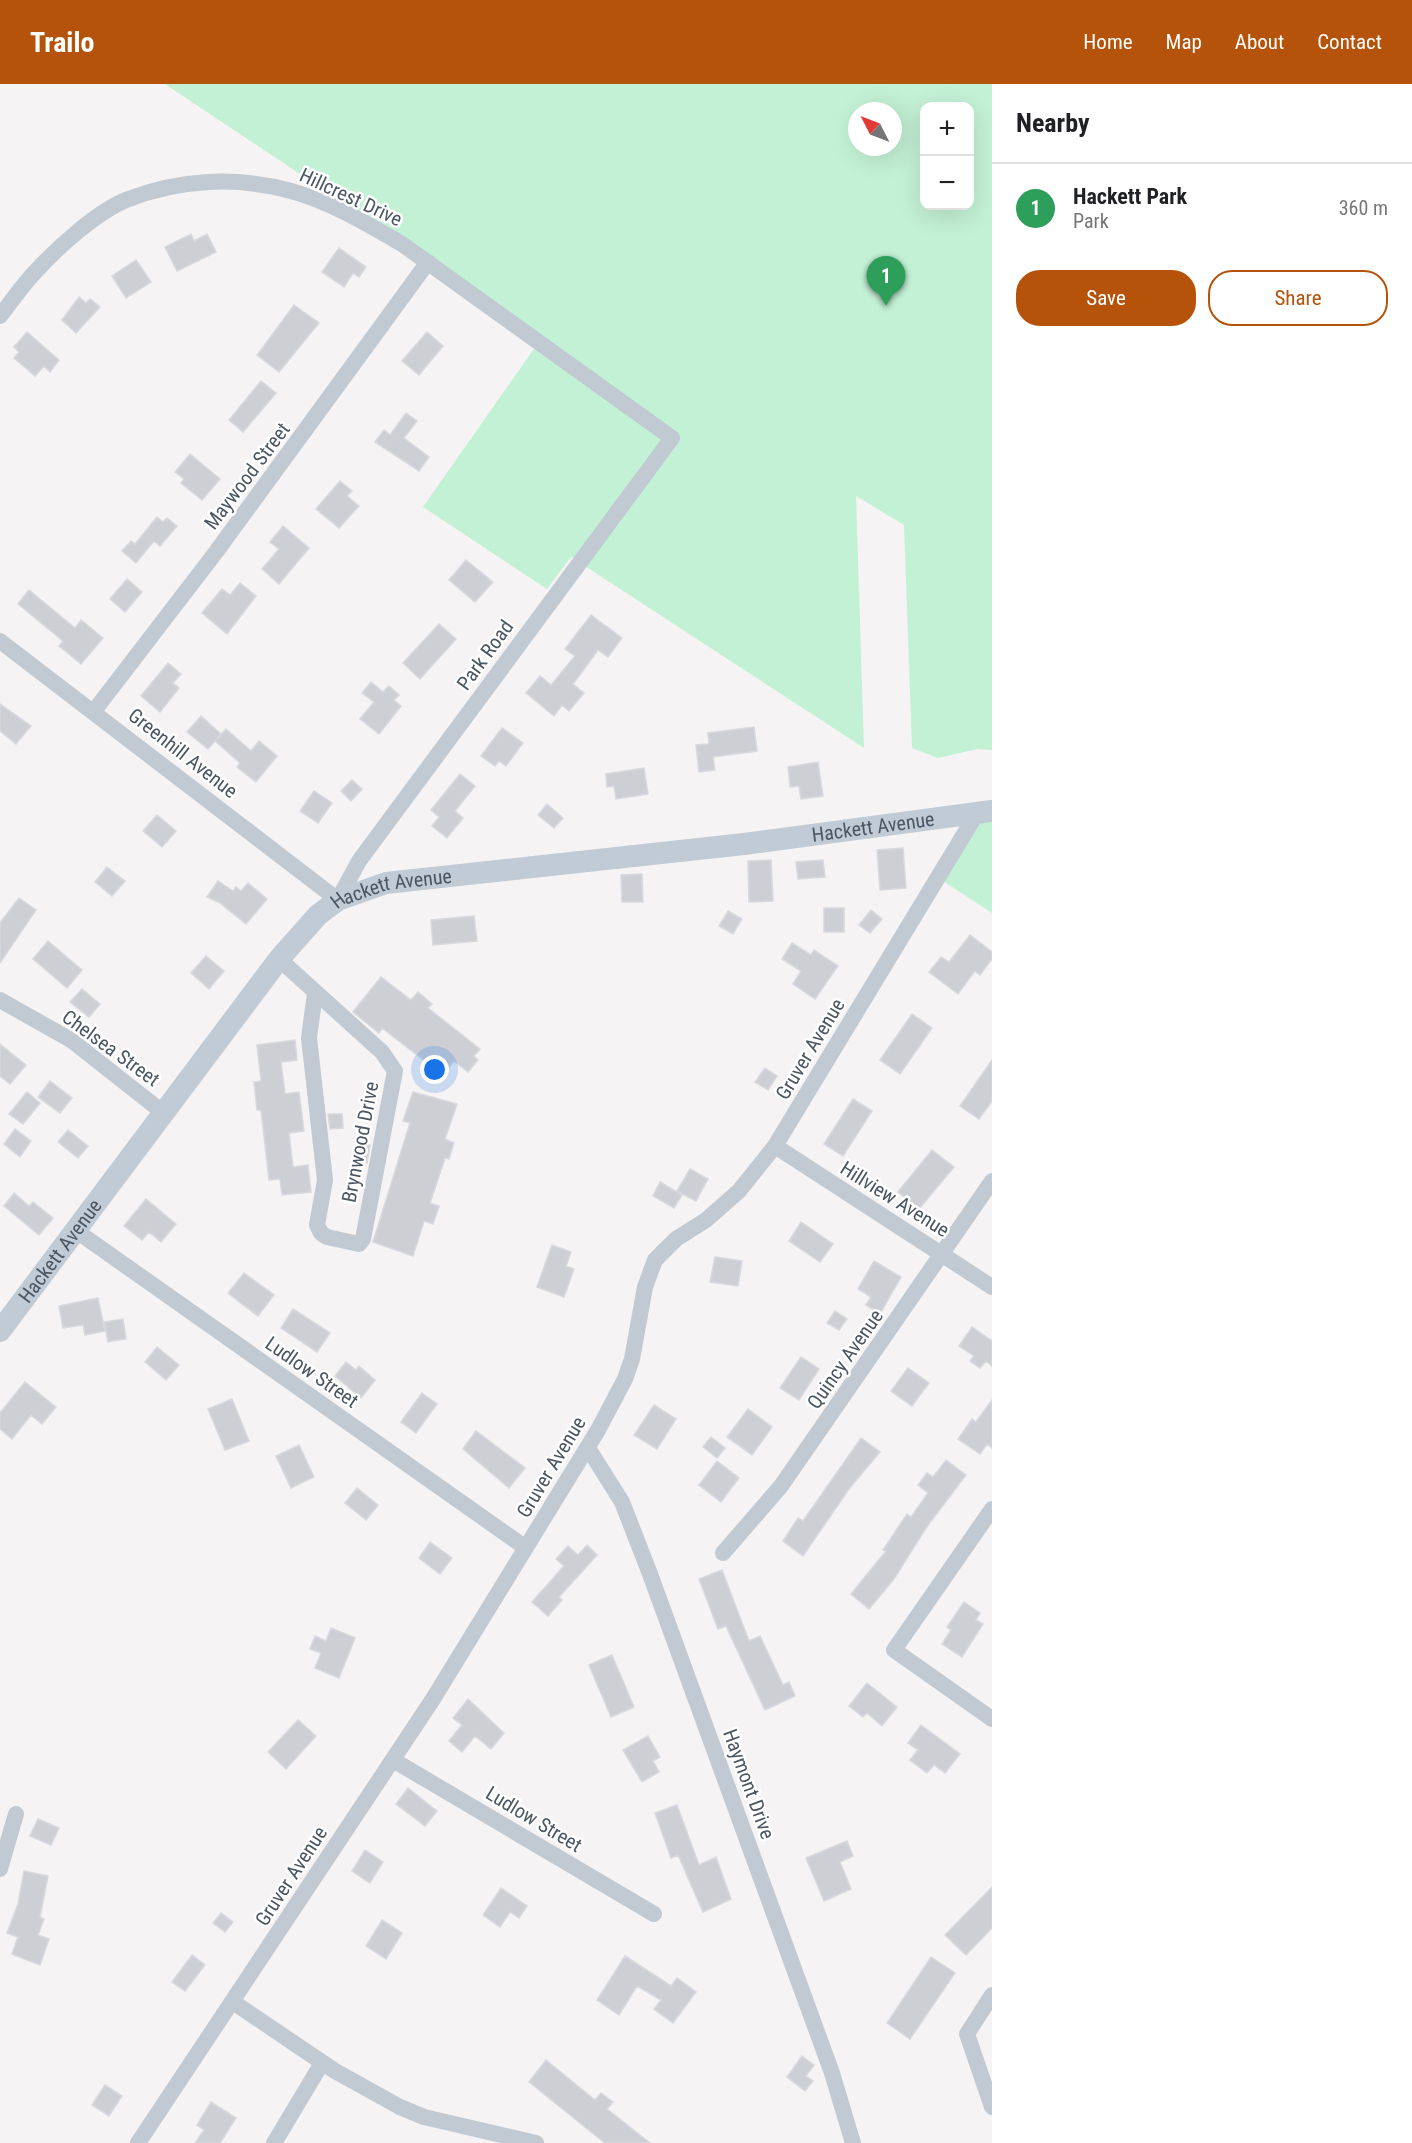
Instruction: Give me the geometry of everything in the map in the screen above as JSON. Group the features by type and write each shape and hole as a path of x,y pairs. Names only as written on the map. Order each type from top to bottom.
{"main road":[{"name":"Hackett Avenue","path":"0,1331 165,1114 279,959 318,915 338,900 386,883 733,845 985,812"}],"street":[{"name":"Hillcrest Drive","path":"0,316 36,271 77,232 125,201 192,182 239,182 292,191 362,221 428,262 672,438"},
{"name":"Maywood Street","path":"94,711 224,542 428,262"},
{"name":"Park Road","path":"338,900 359,861 672,438"},
{"name":"Greenhill Avenue","path":"0,641 338,900"},
{"name":"Gruver Avenue","path":"138,2143 393,1760 588,1448 625,1379 632,1359 645,1287 655,1260 676,1239 706,1220 732,1197 775,1146 985,812"},
{"name":"Brynwood Drive","path":"279,959 382,1052 395,1071 363,1239 359,1244 349,1244 327,1237 321,1233 317,1225 325,1180 309,1047 315,993"},
{"name":"Chelsea Street","path":"0,1000 71,1040 165,1114"},
{"name":"Hillview Avenue","path":"775,1146 992,1287"},
{"name":"Quincy Avenue","path":"723,1552 781,1486 992,1182"},
{"name":"Ludlow Street","path":"75,1230 526,1548"},
{"name":"Haymont Drive","path":"588,1448 622,1502 650,1574 832,2073 853,2143"},
{"path":"992,1509 894,1650 992,1719"},
{"name":"Ludlow Street","path":"393,1760 654,1914"},
{"path":"0,1869 16,1814"},
{"path":"992,1995 967,2034 992,2107"},
{"path":"233,2002 322,2064 400,2108 424,2117 536,2143"},
{"path":"274,2143 322,2064"}],"green space":[{"path":"165,84 992,84 992,750 977,749 938,758 912,748 904,525 856,496 864,748 571,557 547,589 423,507 543,336"},
{"path":"992,811 992,913 943,881 977,813"}],"building":[{"path":"191,234 194,241 207,234 216,252 177,271 165,247"},
{"path":"339,248 366,267 359,277 353,273 344,287 322,272"},
{"path":"136,260 151,282 126,298 112,276"},
{"path":"79,297 86,303 90,299 100,307 76,333 62,320"},
{"path":"294,305 319,323 279,372 257,355"},
{"path":"27,332 59,360 50,372 44,366 35,376 14,358 19,352 14,347"},
{"path":"427,332 443,346 419,375 402,361"},
{"path":"261,381 276,393 243,432 229,420"},
{"path":"406,413 417,421 404,438 429,457 419,471 375,442 384,430 390,435"},
{"path":"190,454 220,479 202,500 181,483 184,479 175,472"},
{"path":"340,481 352,491 347,496 359,506 339,528 316,509"},
{"path":"157,517 163,522 167,518 177,526 160,546 154,541 136,563 122,551 131,541 135,544"},
{"path":"283,526 309,548 279,584 262,569 279,549 270,542"},
{"path":"466,560 493,582 475,602 449,580"},
{"path":"127,579 142,592 125,612 110,599"},
{"path":"240,583 256,596 227,634 202,613 222,589 230,595"},
{"path":"29,590 75,628 81,620 103,638 81,664 59,646 63,641 18,604"},
{"path":"591,615 622,638 608,657 598,650 573,684 584,693 569,711 562,705 554,716 526,693 540,676 551,685 575,656 565,649"},
{"path":"439,624 456,639 420,679 403,663"},
{"path":"168,663 181,674 173,683 179,688 160,712 141,696"},
{"path":"371,682 383,692 389,686 399,695 394,700 401,706 379,734 360,719 374,702 362,693"},
{"path":"0,704 31,726 16,744 0,731"},
{"path":"201,716 221,734 208,749 187,732"},
{"path":"754,727 757,751 713,757 715,770 699,772 696,745 709,744 708,733"},
{"path":"502,728 523,743 506,766 499,761 495,766 481,756"},
{"path":"226,729 251,751 259,741 277,756 256,782 237,767 240,763 215,741"},
{"path":"818,762 823,796 801,799 799,786 790,787 788,767"},
{"path":"644,768 648,794 616,799 614,786 607,787 606,774"},
{"path":"460,774 475,786 455,811 463,818 447,838 432,826 439,817 431,810"},
{"path":"352,780 362,789 351,801 341,791"},
{"path":"314,791 332,803 318,823 300,811"},
{"path":"547,804 563,818 554,828 538,815"},
{"path":"157,815 176,831 162,847 143,831"},
{"path":"903,848 906,888 880,890 877,850"},
{"path":"771,860 773,901 749,902 748,861"},
{"path":"823,860 825,877 798,879 796,862"},
{"path":"107,867 125,881 112,896 95,882"},
{"path":"642,874 643,902 622,902 621,875"},
{"path":"218,881 233,891 236,887 241,891 248,883 267,899 246,924 220,903 207,897"},
{"path":"19,898 36,910 0,963 0,923"},
{"path":"824,908 844,908 844,932 824,932"},
{"path":"871,910 882,919 870,933 859,925"},
{"path":"728,911 742,919 733,934 719,926"},
{"path":"474,916 477,941 433,945 431,920"},
{"path":"970,935 992,952 992,959 980,975 975,971 958,994 929,972 941,957 949,962"},
{"path":"48,941 82,970 67,988 33,959"},
{"path":"792,943 811,955 814,950 838,966 815,999 793,984 801,971 782,959"},
{"path":"206,956 224,971 209,989 191,973"},
{"path":"381,977 411,1000 418,992 432,1004 428,1008 480,1049 474,1056 478,1060 468,1072 454,1061 443,1075 382,1028 379,1033 353,1012"},
{"path":"82,989 100,1004 89,1017 70,1002"},
{"path":"912,1014 932,1028 900,1074 880,1060"},
{"path":"295,1040 297,1060 281,1062 285,1094 299,1092 304,1131 289,1133 293,1167 308,1165 311,1192 282,1195 280,1179 269,1180 261,1110 257,1110 254,1082 261,1081 257,1045"},
{"path":"0,1044 26,1065 10,1084 0,1076"},
{"path":"992,1060 992,1101 979,1119 960,1106"},
{"path":"765,1068 777,1076 768,1090 755,1082"},
{"path":"50,1081 72,1098 60,1113 38,1097"},
{"path":"27,1092 40,1103 23,1124 9,1114"},
{"path":"413,1092 457,1104 445,1139 454,1143 449,1159 445,1158 430,1203 439,1206 433,1224 424,1221 413,1256 373,1242 410,1123 403,1121"},
{"path":"853,1099 872,1111 843,1156 824,1144"},
{"path":"328,1114 342,1114 343,1128 330,1129"},
{"path":"15,1129 31,1141 20,1157 4,1144"},
{"path":"68,1130 88,1146 78,1158 58,1142"},
{"path":"364,1143 370,1145 367,1163 359,1160"},
{"path":"932,1150 954,1167 919,1209 898,1192"},
{"path":"690,1169 708,1179 696,1201 677,1191"},
{"path":"660,1182 682,1195 674,1208 653,1196"},
{"path":"14,1193 29,1206 33,1202 53,1218 39,1235 4,1206"},
{"path":"146,1199 176,1224 161,1242 149,1232 142,1240 124,1226"},
{"path":"801,1222 833,1244 820,1262 789,1241"},
{"path":"552,1245 571,1252 566,1266 574,1269 564,1297 537,1287"},
{"path":"715,1257 742,1261 738,1286 710,1282"},
{"path":"874,1261 901,1277 880,1314 866,1305 871,1297 858,1289"},
{"path":"244,1273 274,1295 258,1316 228,1293"},
{"path":"98,1298 105,1331 85,1335 83,1325 63,1328 59,1306"},
{"path":"293,1309 330,1333 317,1352 281,1328"},
{"path":"835,1311 847,1319 839,1330 827,1323"},
{"path":"123,1319 126,1339 108,1342 104,1322"},
{"path":"972,1327 992,1341 992,1366 986,1361 980,1368 970,1361 974,1356 959,1346"},
{"path":"157,1347 179,1365 166,1380 145,1362"},
{"path":"801,1357 819,1369 799,1400 780,1388"},
{"path":"346,1362 356,1370 359,1366 375,1380 361,1398 335,1376"},
{"path":"908,1368 929,1383 912,1406 891,1391"},
{"path":"25,1382 56,1407 42,1424 31,1415 12,1439 0,1429 0,1413"},
{"path":"422,1393 437,1404 416,1433 401,1422"},
{"path":"232,1399 249,1441 225,1450 208,1409"},
{"path":"992,1400 992,1448 987,1444 980,1454 958,1439 972,1419 976,1422"},
{"path":"654,1405 676,1419 657,1449 634,1435"},
{"path":"748,1409 772,1427 752,1455 727,1437"},
{"path":"476,1431 525,1468 509,1488 463,1449"},
{"path":"711,1437 725,1448 717,1458 703,1447"},
{"path":"861,1438 880,1452 849,1489 803,1556 783,1541 798,1518 803,1521"},
{"path":"299,1445 314,1477 291,1488 276,1456"},
{"path":"946,1460 966,1475 926,1528 894,1579 869,1609 851,1594 886,1551 883,1550 907,1514 911,1517 928,1493 918,1485 927,1473 933,1477"},
{"path":"717,1461 739,1478 721,1502 699,1485"},
{"path":"357,1488 378,1505 366,1520 345,1503"},
{"path":"430,1542 452,1558 440,1574 419,1558"},
{"path":"587,1545 597,1555 559,1597 562,1600 548,1616 532,1602 564,1566 556,1559 568,1546 578,1555"},
{"path":"722,1570 749,1641 760,1636 783,1685 789,1682 795,1696 765,1710 726,1626 718,1629 699,1579"},
{"path":"964,1602 980,1613 976,1620 983,1624 962,1657 942,1644 951,1630 947,1627"},
{"path":"331,1628 355,1638 339,1678 315,1668 321,1653 310,1649 315,1636 326,1641"},
{"path":"612,1655 634,1707 611,1717 589,1665"},
{"path":"867,1683 897,1707 882,1726 867,1713 863,1717 849,1706"},
{"path":"468,1699 504,1733 491,1749 475,1736 462,1752 449,1741 462,1725 453,1718"},
{"path":"298,1720 316,1736 286,1769 268,1752"},
{"path":"921,1725 960,1754 945,1773 934,1765 927,1773 910,1760 918,1750 908,1743"},
{"path":"648,1736 660,1757 653,1761 659,1772 642,1782 623,1750"},
{"path":"408,1788 437,1811 425,1826 396,1804"},
{"path":"677,1805 699,1865 716,1857 731,1899 703,1912 678,1855 671,1858 655,1813"},
{"path":"38,1819 59,1828 51,1845 30,1836"},
{"path":"847,1841 853,1856 840,1862 851,1889 824,1901 806,1858"},
{"path":"365,1850 383,1862 370,1883 352,1871"},
{"path":"24,1871 48,1876 40,1917 44,1919 38,1935 49,1939 40,1965 12,1954 18,1937 7,1933 18,1904"},
{"path":"992,1887 992,1928 966,1955 945,1935"},
{"path":"501,1888 527,1906 519,1918 510,1912 500,1927 483,1915"},
{"path":"221,1913 233,1922 225,1932 213,1923"},
{"path":"382,1920 402,1933 386,1959 366,1946"},
{"path":"192,1955 205,1965 185,1991 172,1982"},
{"path":"625,1956 671,1986 677,1978 696,1992 673,2023 654,2009 661,2000 637,1986 619,2015 597,2000"},
{"path":"931,1957 955,1973 910,2039 887,2023"},
{"path":"802,2056 814,2065 806,2076 813,2081 805,2091 787,2077"},
{"path":"546,2060 595,2100 601,2093 613,2102 607,2109 650,2143 605,2143 529,2082"},
{"path":"105,2085 122,2096 109,2116 92,2105"},
{"path":"211,2102 236,2118 220,2143 195,2143 204,2130 197,2125"}],"place":[{"name":"Hackett Park","path":"886,306"}]}
